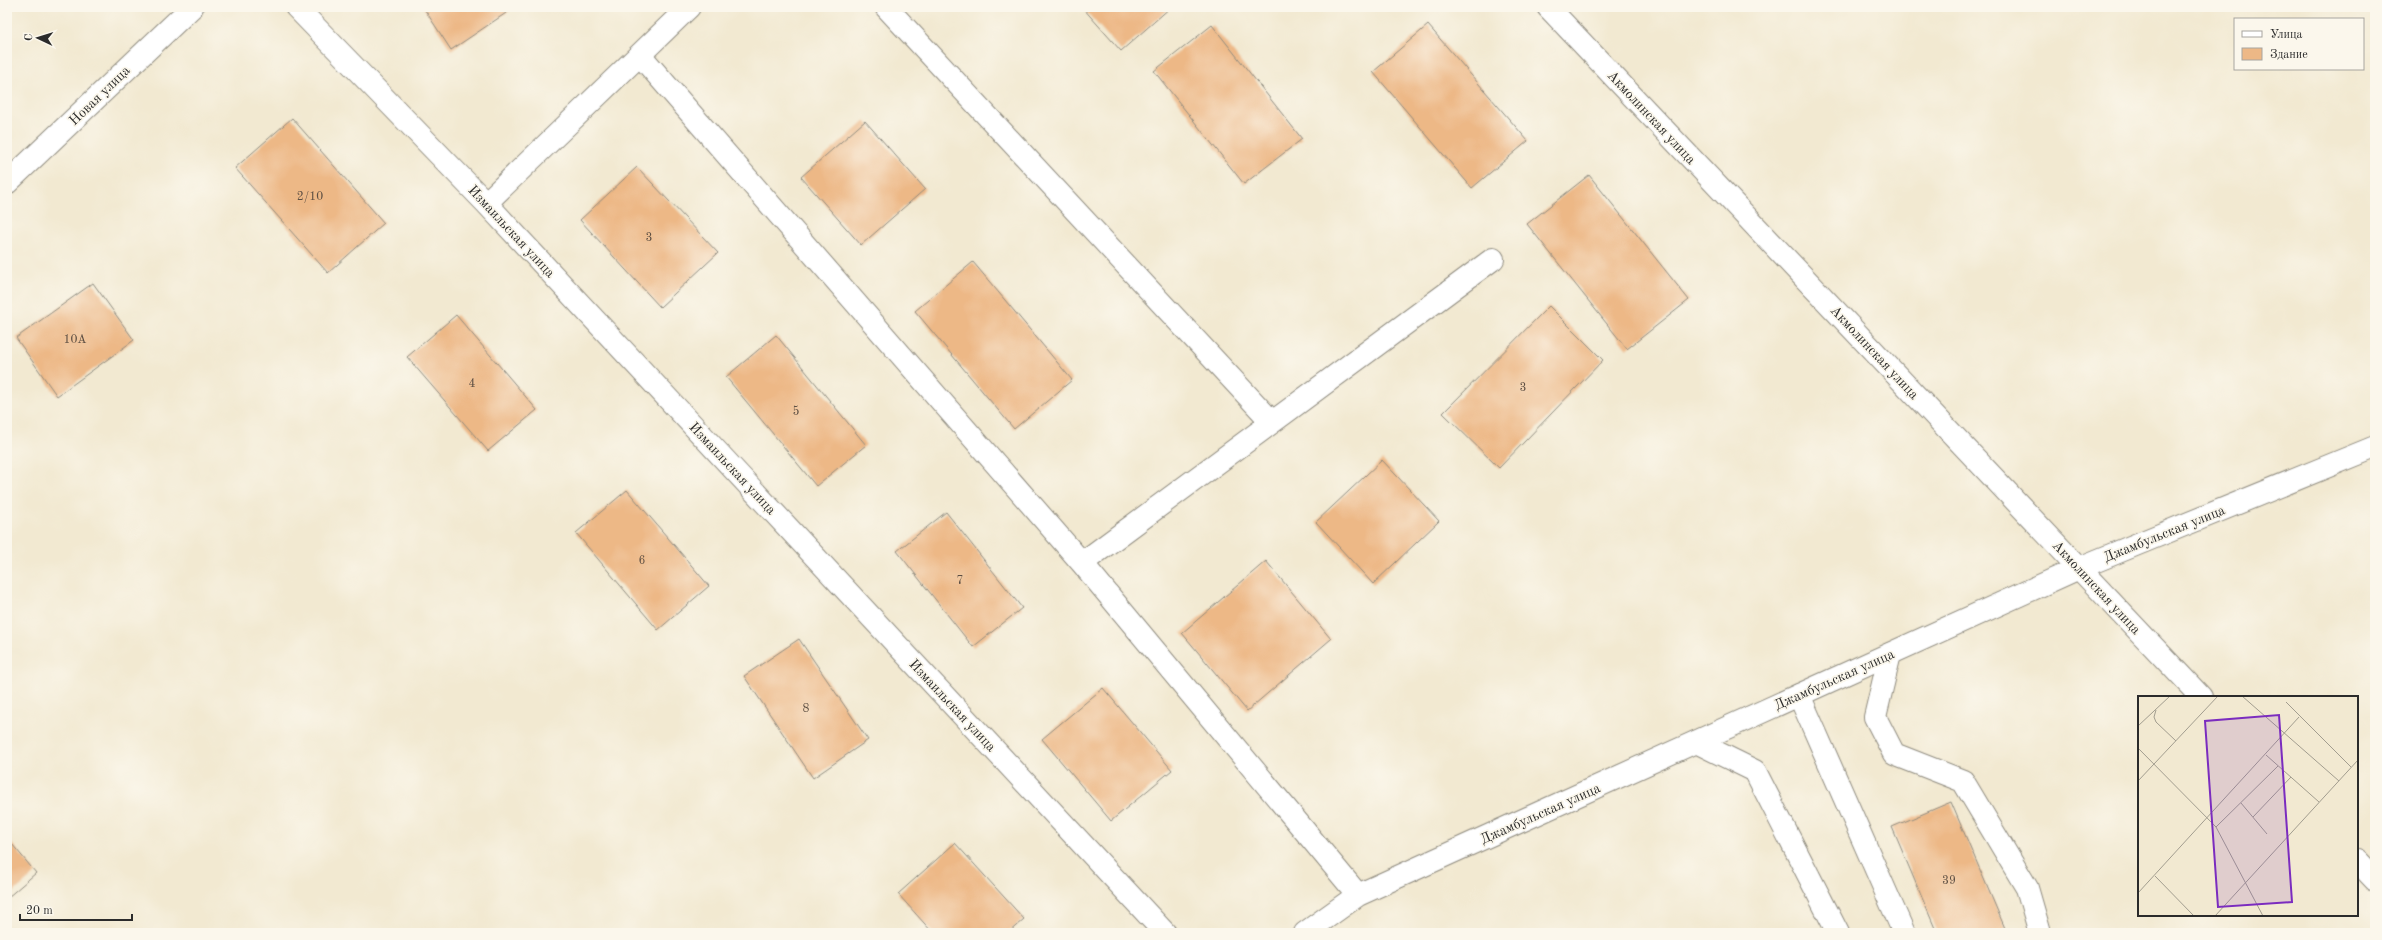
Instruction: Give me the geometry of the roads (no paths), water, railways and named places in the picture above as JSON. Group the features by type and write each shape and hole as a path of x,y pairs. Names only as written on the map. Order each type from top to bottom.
{"street":[{"name":"Новая улица","path":"7,183 192,7"},
{"name":"Измаильская улица","path":"296,7 486,203 1165,933"},
{"path":"486,203 689,7"},
{"path":"886,7 1272,422"},
{"name":"Акмолинская улица","path":"1548,7 2200,696"},
{"path":"640,55 1082,563 1358,896"},
{"path":"1082,563 1493,259"},
{"name":"Джамбульская улица","path":"1305,933 1358,896 1799,695 2079,568 2375,447"},
{"path":"1890,654 1875,717 1894,754 1963,781 2027,888 2040,933"},
{"path":"1799,695 1904,933"},
{"path":"1696,742 1755,771 1838,933"},
{"path":"2358,862 2375,880"}]}
